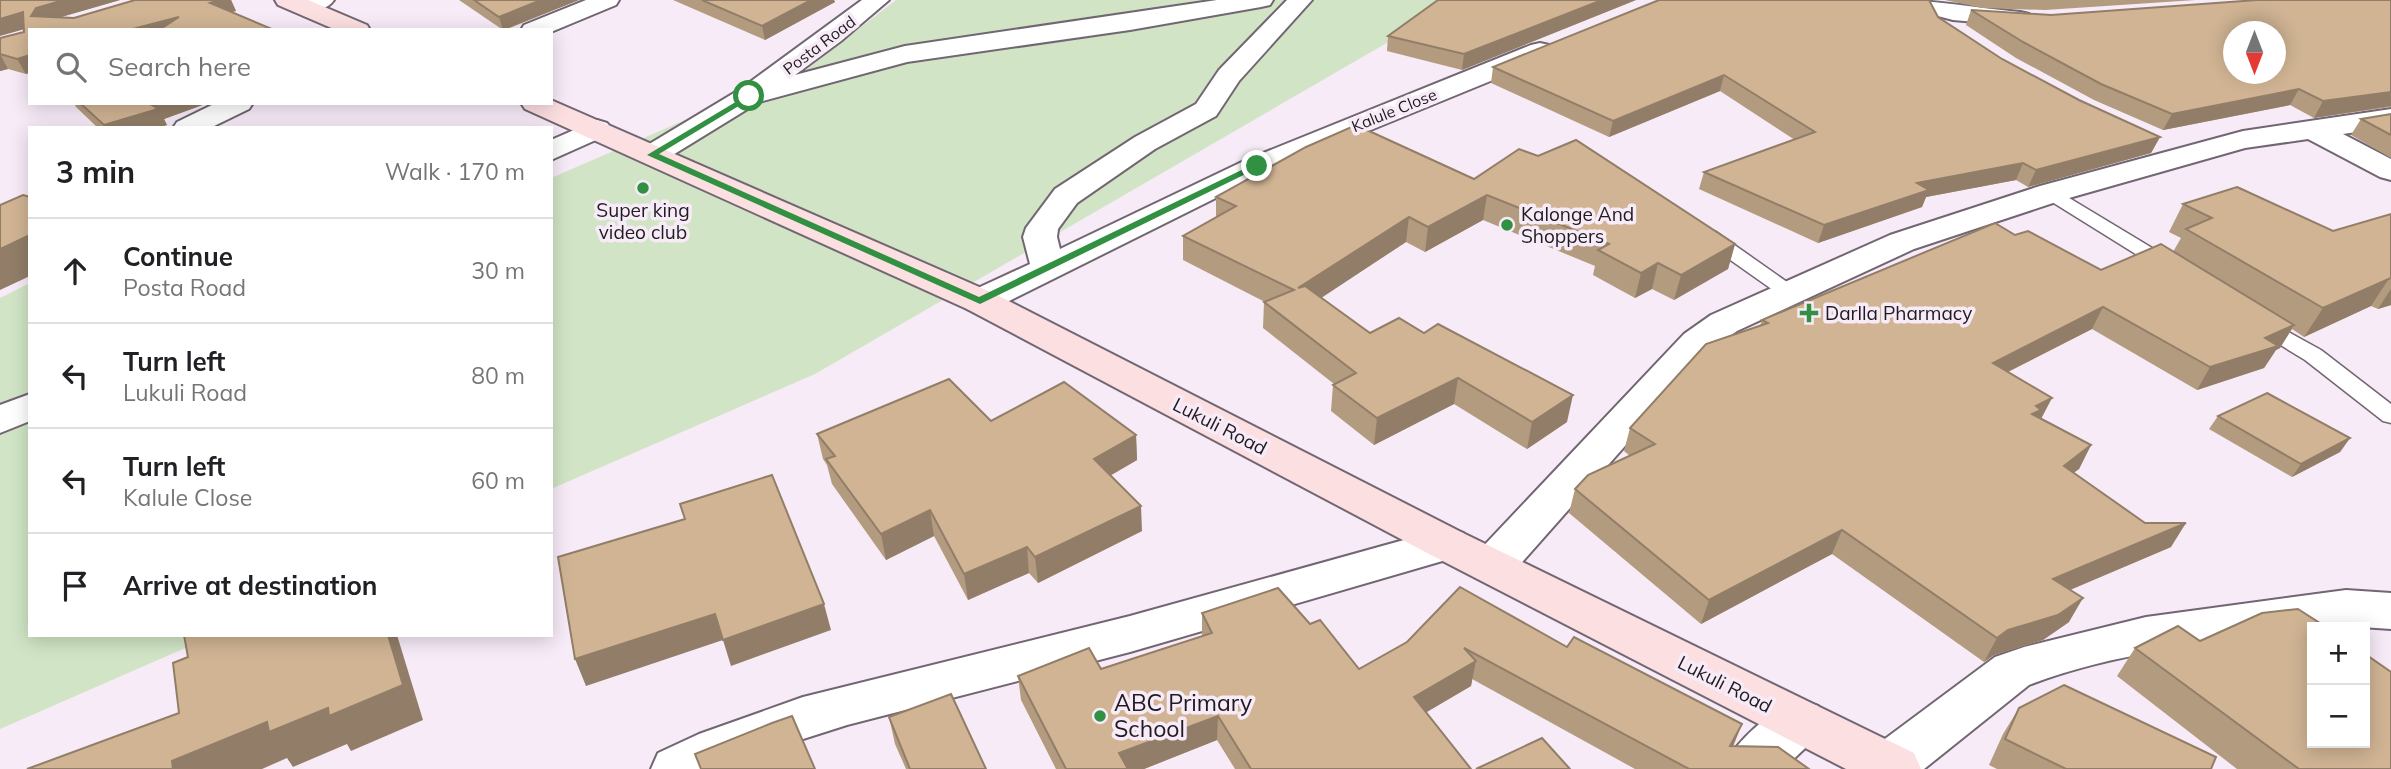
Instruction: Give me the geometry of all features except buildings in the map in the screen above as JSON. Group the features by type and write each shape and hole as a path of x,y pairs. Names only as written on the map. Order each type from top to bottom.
{"street":[{"path":"538,28 607,0"},
{"name":"Posta Road","path":"652,155 749,96 877,0"},
{"path":"749,96 905,54 1130,22 1261,0"},
{"path":"1048,268 1040,237 1042,228 1066,196 1146,143 1206,110 1229,76 1300,0"},
{"path":"1905,0 1982,18 2045,20"},
{"path":"304,2 354,28"},
{"path":"1936,8 1944,25 1964,39"},
{"name":"Kalule Close","path":"980,301 1257,166 1572,38"},
{"path":"191,126 235,105"},
{"name":"Lukuli Road","path":"540,105 980,301 1447,544 1892,767"},
{"path":"1493,566 1697,342 1724,323 1902,242 2051,193 2243,140 2391,118"},
{"path":"553,150 597,129"},
{"path":"2313,130 2391,171"},
{"path":"2152,139 2186,155"},
{"path":"0,420 28,407"},
{"path":"677,769 768,729 840,706 1127,636 1447,544"},
{"path":"1892,767 2012,671 2041,660 2146,635 2346,608 2391,611"},
{"path":"1748,769 1800,721"}],"lane":[{"path":"2051,193 2182,274"},
{"path":"1690,223 1790,293"},
{"path":"2241,311 2313,355 2391,416"}],"green space":[{"path":"896,0 1461,0 815,374 553,488 553,177 812,65"},
{"path":"28,284 28,637 210,637 0,729 0,298"}],"place":[{"name":"Super king video club","path":"643,188"},
{"name":"Kalonge And Shoppers","path":"1507,225"},
{"name":"Darlla Pharmacy","path":"1809,313"},
{"name":"ABC Primary School","path":"1100,716"}],"route":[{"path":"749,96 652,155 980,301 1257,166"}]}
